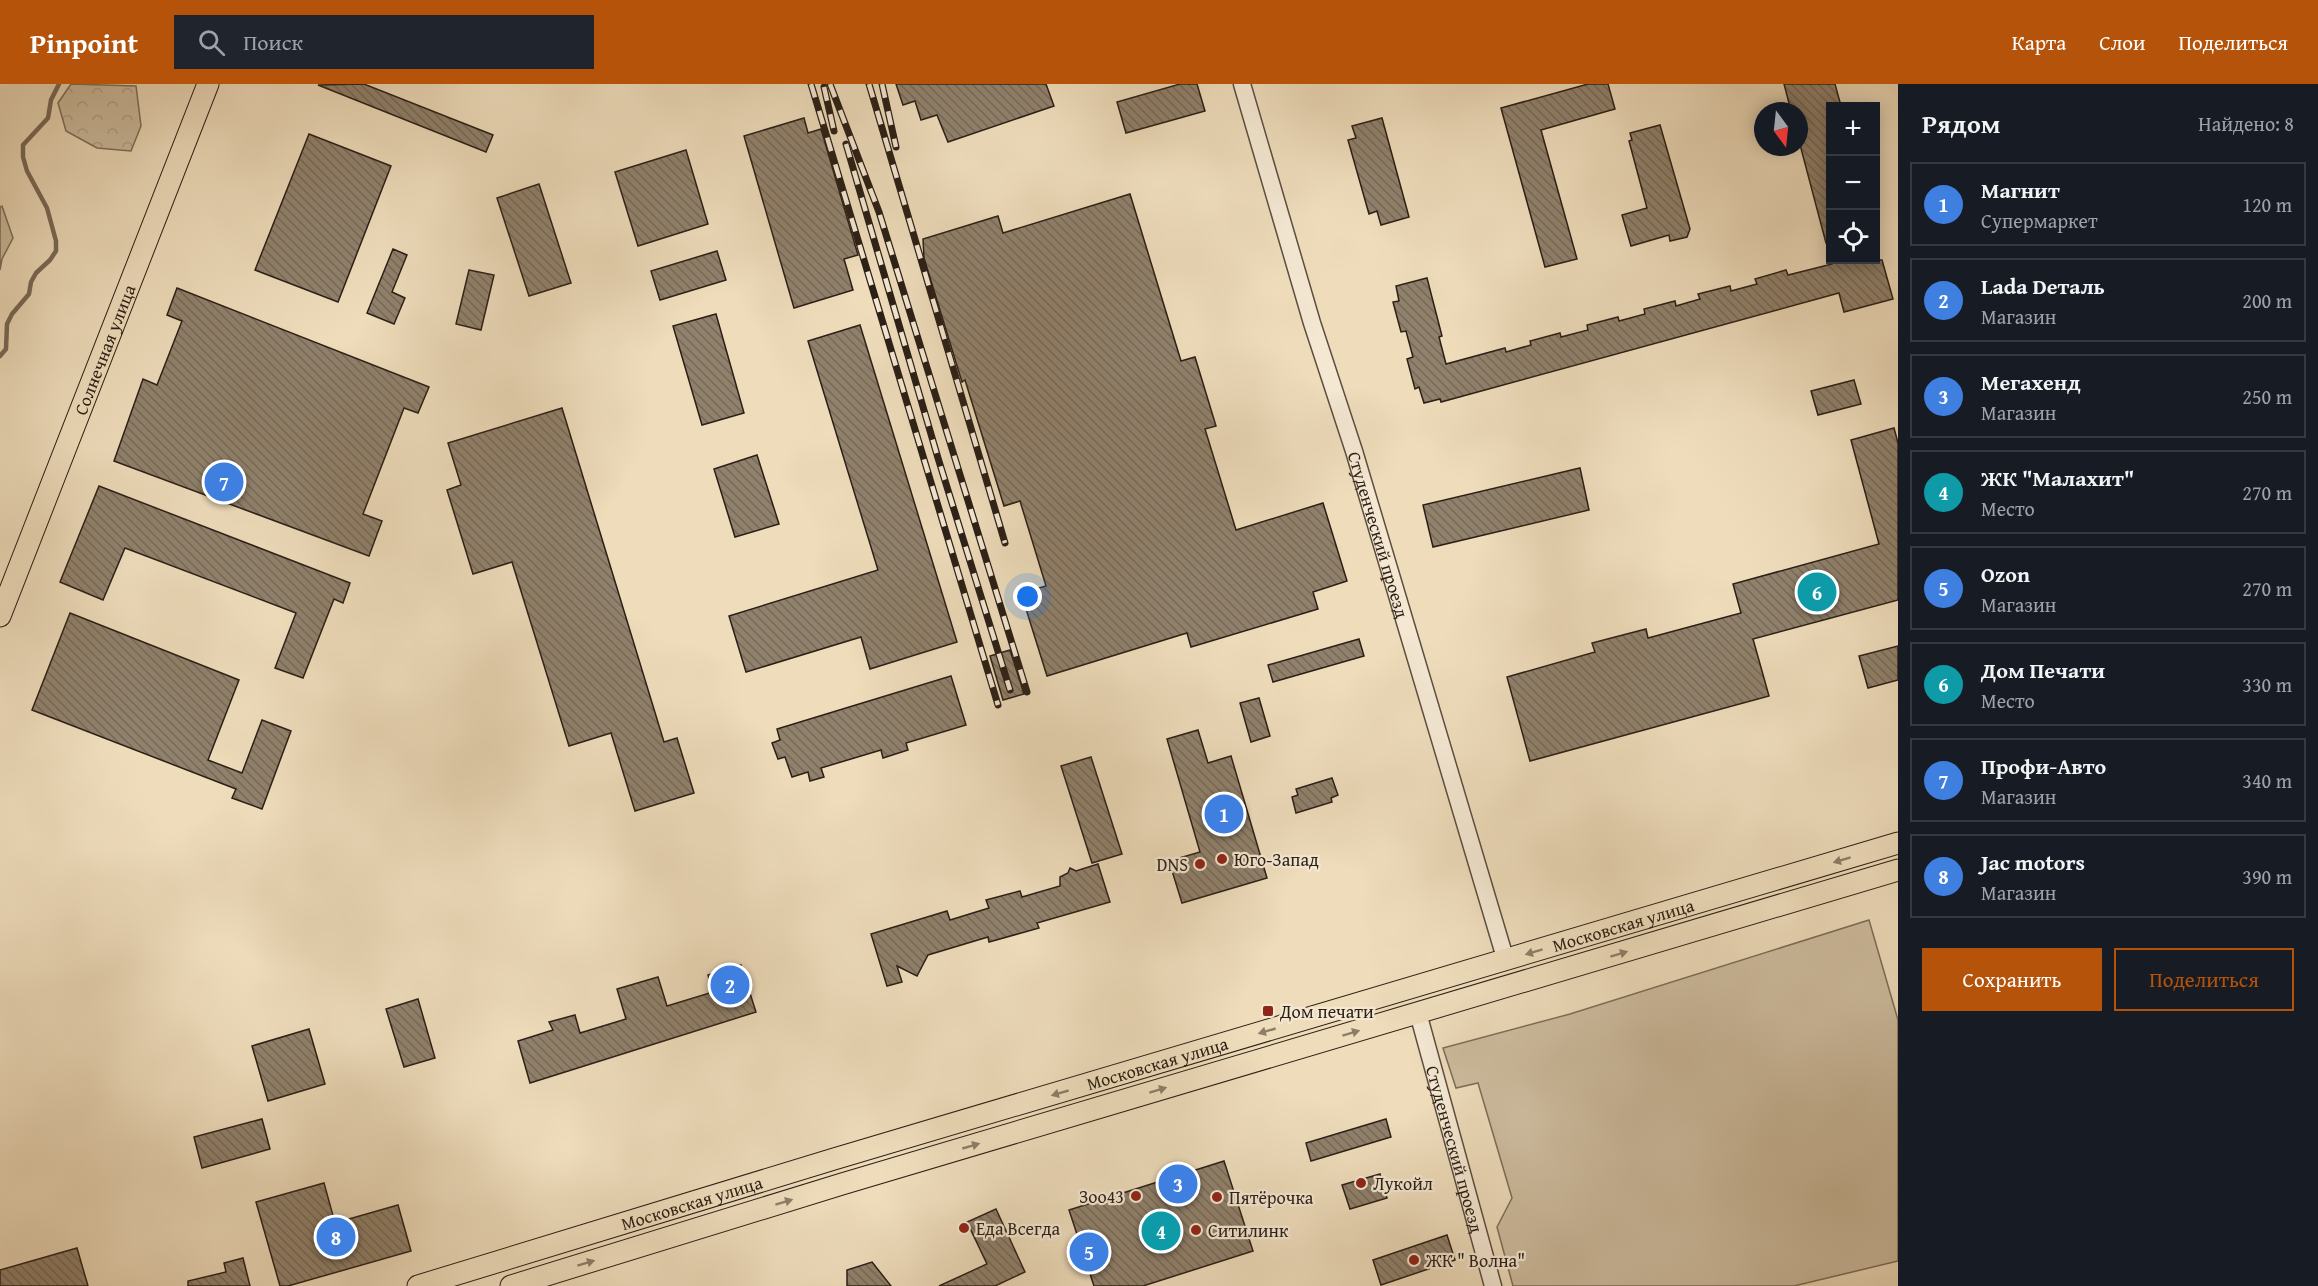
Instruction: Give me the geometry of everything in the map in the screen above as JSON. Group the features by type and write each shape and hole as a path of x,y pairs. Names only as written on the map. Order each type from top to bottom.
{"main road":[{"name":"Солнечная улица","path":"0,616 208,84"},
{"name":"Московская улица","path":"418,1286 845,1156 1898,843"},
{"name":"Московская улица","path":"510,1286 842,1184 1898,870"},
{"name":"Студенческий проезд","path":"1506,961 1514,985"}],"street":[{"name":"Студенческий проезд","path":"1242,84 1312,323 1354,452 1506,961"},
{"name":"Студенческий проезд","path":"1418,1013 1493,1286"}],"green space":[{"path":"71,84 136,86 141,126 131,151 97,148 66,131 58,103"},
{"path":"2,206 13,238 2,259 0,270 0,207"},
{"path":"1869,920 1898,1020 1898,1261 1794,1286 1513,1286 1497,1227 1512,1198 1478,1083 1456,1088 1443,1048 1570,1014"}],"building":[{"path":"364,84 493,135 486,152 318,85"},
{"path":"896,84 1046,84 1054,106 948,142 937,115 921,120 915,101 903,105"},
{"path":"1180,84 1197,84 1205,111 1126,133 1117,102"},
{"path":"1588,84 1608,84 1615,109 1541,130 1577,259 1545,267 1501,108"},
{"path":"1784,84 1835,84 1840,102 1826,102 1826,243 1803,156 1808,156 1808,102 1789,102"},
{"path":"804,118 808,133 821,129 858,255 844,259 853,290 794,308 744,136"},
{"path":"1382,118 1409,217 1381,225 1377,211 1369,214 1348,140 1356,138 1352,126"},
{"path":"1660,125 1690,229 1687,237 1670,241 1669,235 1631,246 1622,215 1647,208 1629,141 1632,140 1630,133"},
{"path":"309,134 391,166 338,302 255,270"},
{"path":"686,150 708,224 638,246 615,172"},
{"path":"539,184 571,283 529,296 497,198"},
{"path":"1130,194 1181,361 1195,357 1216,426 1205,429 1236,530 1323,503 1347,581 1313,592 1318,609 1191,647 1187,633 1047,676 1021,593 1046,586 1020,501 1004,506 965,380 962,382 924,258 923,239 998,216 1003,233"},
{"path":"393,249 407,255 392,292 405,298 394,324 367,313"},
{"path":"717,251 726,280 660,300 651,271"},
{"path":"1882,260 1893,299 1844,312 1839,293 1441,402 1440,399 1424,403 1419,387 1415,389 1407,359 1413,357 1406,331 1401,332 1393,302 1399,301 1396,286 1427,278 1442,336 1439,337 1446,364 1505,348 1506,352 1531,345 1530,341 1560,333 1561,337 1588,330 1587,325 1618,317 1619,321 1645,314 1644,309 1675,301 1676,306 1700,299 1698,294 1730,286 1731,291 1757,284 1755,279 1786,270 1788,275 1832,264 1880,264"},
{"path":"469,270 494,275 481,330 456,324"},
{"path":"177,288 429,387 418,413 404,408 363,514 382,521 369,556 114,461 143,379 157,385 182,321 167,315"},
{"path":"716,314 744,413 702,425 673,326"},
{"path":"860,325 957,642 870,669 861,637 746,672 729,616 878,570 808,341"},
{"path":"1854,380 1861,404 1818,415 1811,391"},
{"path":"562,408 664,742 677,738 694,793 635,811 611,733 569,746 512,562 473,574 447,490 461,485 448,443"},
{"path":"1894,428 1898,443 1898,600 1753,639 1769,696 1530,761 1507,677 1595,652 1592,643 1646,629 1648,638 1741,613 1733,584 1879,544 1851,440"},
{"path":"757,455 779,524 735,537 714,469"},
{"path":"1580,468 1589,510 1433,547 1423,505"},
{"path":"99,486 350,583 343,603 334,599 303,678 275,668 296,613 125,548 103,600 60,582"},
{"path":"70,613 239,680 208,760 242,773 262,720 291,731 262,809 232,798 236,789 32,710"},
{"path":"1359,639 1364,656 1273,682 1268,665"},
{"path":"1898,646 1898,680 1868,688 1859,656"},
{"path":"1010,650 1024,694 1003,700 990,656"},
{"path":"951,676 966,725 906,743 908,750 883,758 881,750 821,768 824,777 810,781 808,772 792,777 785,757 778,759 772,743 780,740 777,729"},
{"path":"1259,698 1270,736 1251,742 1240,703"},
{"path":"1198,730 1208,763 1231,756 1267,878 1182,903 1169,861 1200,852 1167,739"},
{"path":"1091,757 1122,854 1092,863 1061,766"},
{"path":"1332,778 1338,795 1331,798 1332,802 1296,813 1292,797 1298,795 1296,789"},
{"path":"1098,864 1110,902 1037,923 1039,928 989,942 988,937 928,955 917,976 897,966 902,982 887,986 871,934 947,911 950,920 989,908 986,900 1020,891 1022,897 1060,886 1060,877 1068,873 1070,868 1076,871"},
{"path":"741,965 756,1012 530,1083 518,1041 553,1030 549,1022 575,1015 580,1033 626,1019 617,989 658,977 667,1006 713,992 708,975"},
{"path":"418,999 435,1058 404,1067 386,1009"},
{"path":"309,1029 325,1084 268,1101 252,1046"},
{"path":"262,1119 270,1149 202,1168 194,1137"},
{"path":"1386,1119 1391,1137 1311,1161 1306,1143"},
{"path":"1224,1161 1253,1251 1143,1286 1094,1286 1069,1210"},
{"path":"1380,1174 1387,1198 1350,1209 1342,1185"},
{"path":"324,1183 335,1223 398,1205 411,1251 288,1286 280,1286 256,1202"},
{"path":"996,1209 1025,1272 995,1286 939,1286 987,1264 967,1222"},
{"name":"ЖК \" Волна\"","path":"1447,1235 1455,1260 1381,1285 1373,1260"},
{"path":"77,1248 88,1286 0,1286 0,1270"},
{"path":"243,1258 250,1286 188,1286 188,1281 226,1272 224,1263"},
{"path":"872,1262 891,1286 847,1286 847,1270"}],"waterway":[{"path":"0,356 6,349 7,324 12,314 29,294 31,282 36,273 56,251 56,241 47,208 27,171 23,157 23,145 48,118 51,100 59,84"}],"railway":[{"path":"811,84 998,705"},
{"path":"830,84 879,212 1027,692"},
{"path":"869,84 1005,543"},
{"path":"882,84 896,147"},
{"path":"824,87 834,131"},
{"path":"846,144 938,458 1010,690"}],"place":[{"name":"Профи-Авто","path":"224,482"},
{"name":"Дом Печати","path":"1817,592"},
{"name":"Магнит","path":"1224,814"},
{"name":"Юго-Запад","path":"1222,859"},
{"name":"DNS","path":"1200,864"},
{"name":"Lada Dеталь","path":"730,985"},
{"name":"Дом печати","path":"1268,1011"},
{"name":"Лукойл","path":"1361,1183"},
{"name":"Мегахенд","path":"1178,1184"},
{"name":"Зоо43","path":"1136,1196"},
{"name":"Пятёрочка","path":"1217,1197"},
{"name":"Еда Всегда","path":"964,1228"},
{"name":"Ситилинк","path":"1196,1230"},
{"name":"ЖК \"Малахит\"","path":"1161,1231"},
{"name":"Jac motors","path":"336,1237"},
{"name":"Ozon","path":"1089,1252"},
{"name":"ЖК \" Волна\"","path":"1414,1260"}]}
